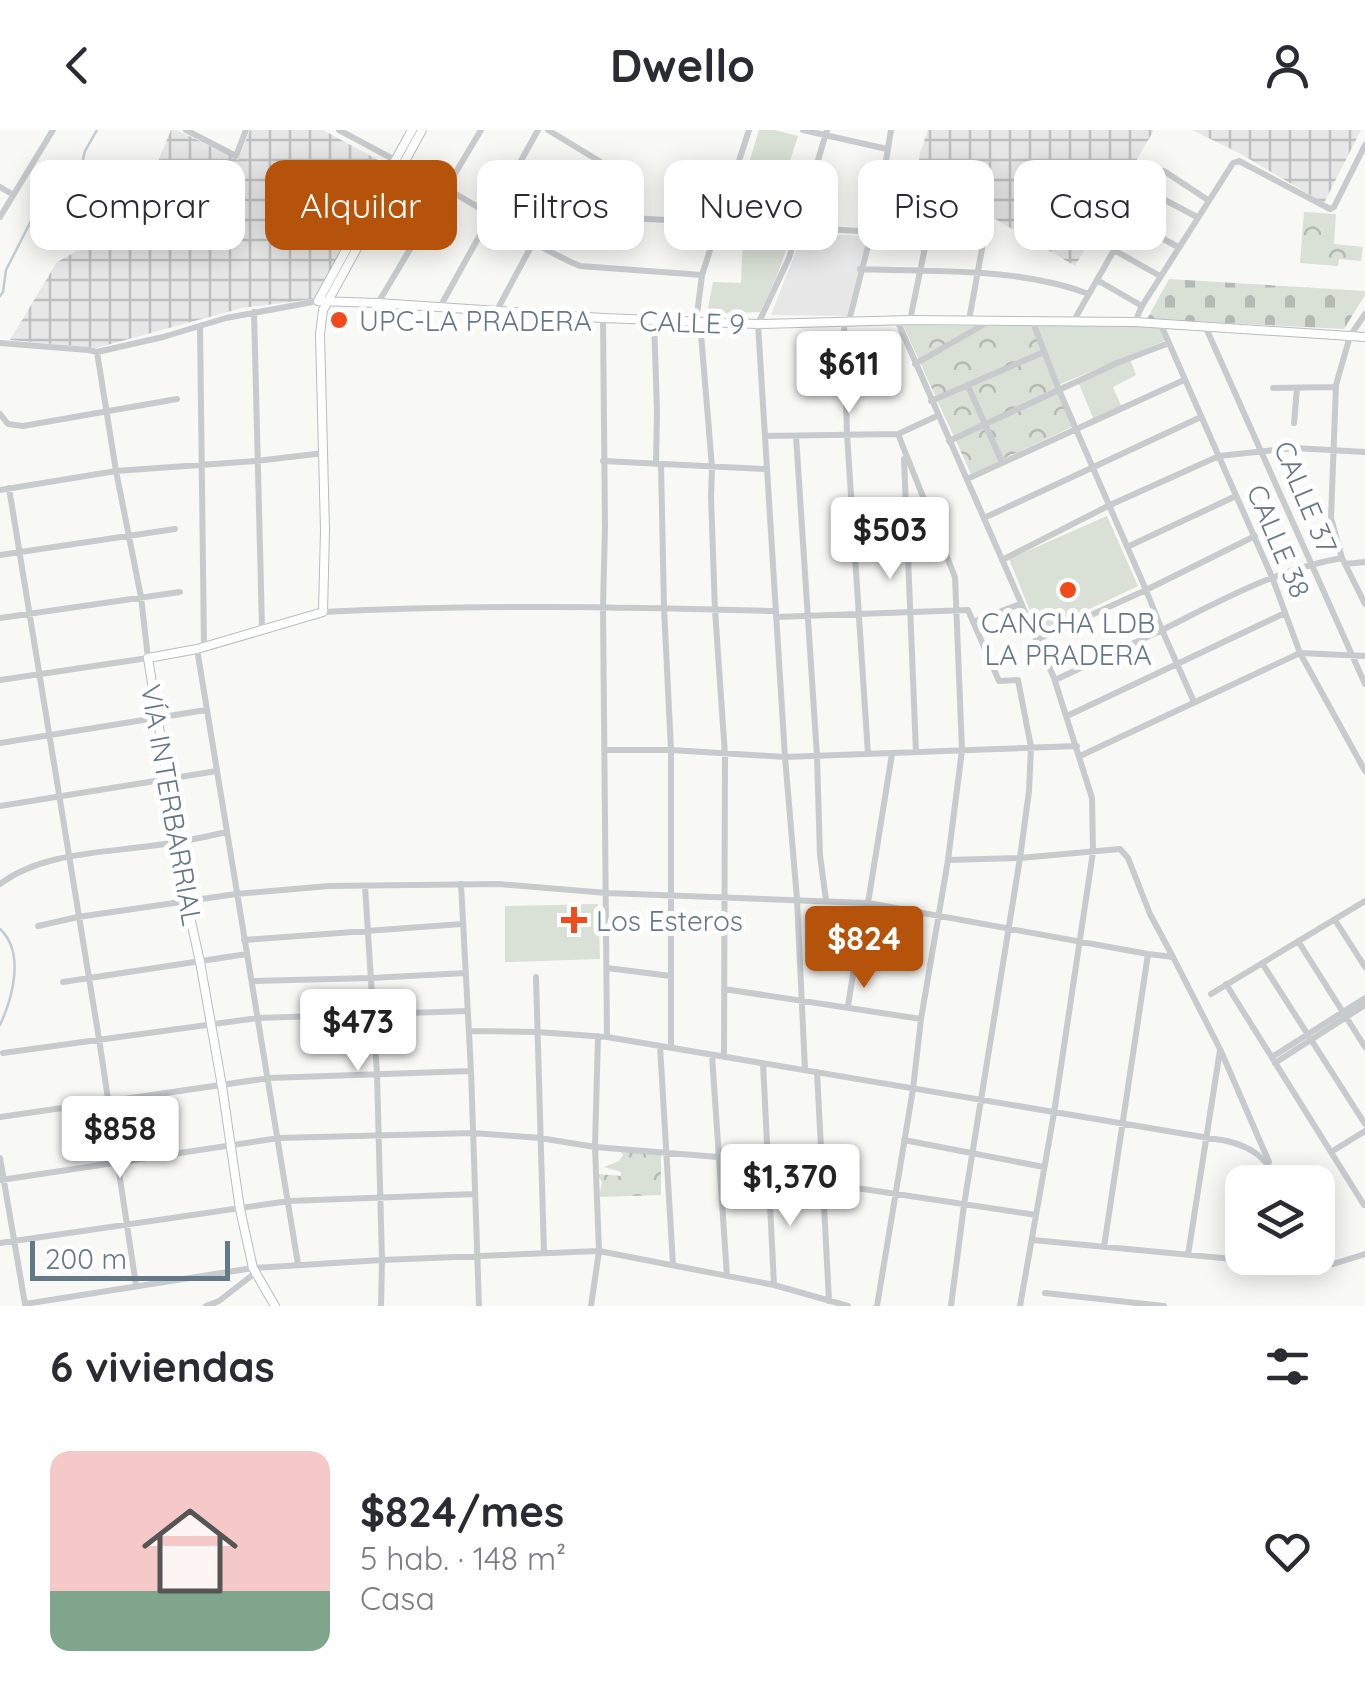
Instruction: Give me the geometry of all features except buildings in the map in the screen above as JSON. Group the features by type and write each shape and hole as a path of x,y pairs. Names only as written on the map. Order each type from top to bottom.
{"main road":[{"path":"400,160 412,130"},
{"path":"400,160 422,130"},
{"path":"324,612 320,334 323,304 351,250"},
{"name":"CALLE 9","path":"323,304 378,303 758,324 847,320 1135,322 1365,337"},
{"name":"VÍA INTERBARRIAL","path":"274,1306 254,1270 240,1209 148,658 200,648 324,612"}],"street":[{"path":"186,130 236,156 246,130"},
{"path":"338,130 396,160"},
{"path":"457,172 481,130"},
{"path":"522,160 538,130"},
{"path":"548,130 597,160"},
{"path":"740,160 749,130"},
{"path":"803,130 827,132 886,149"},
{"path":"885,160 891,130"},
{"path":"0,218 50,131"},
{"path":"819,160 827,132"},
{"path":"1135,322 1178,247 1236,160 1330,209 1365,145"},
{"path":"1166,172 1208,200"},
{"path":"0,188 12,194"},
{"path":"1166,201 1197,217"},
{"path":"1166,240 1178,247"},
{"path":"440,307 477,243"},
{"path":"378,303 410,250"},
{"path":"497,310 529,250"},
{"path":"547,250 580,266 702,275"},
{"path":"711,250 702,275 698,322 712,467 715,610 725,754 724,1057"},
{"path":"791,250 758,324 805,1070"},
{"path":"865,250 847,320 847,434 868,754"},
{"path":"910,320 925,250"},
{"path":"970,320 981,250"},
{"path":"1073,322 1114,250 1160,276"},
{"path":"860,269 976,272 1064,285 1089,294"},
{"path":"1097,280 1142,306"},
{"path":"0,343 97,352 254,312 323,304"},
{"path":"254,312 262,628"},
{"path":"1365,314 1350,336 1336,387 1331,518 1343,561 1365,604"},
{"path":"603,318 607,1037"},
{"path":"654,320 671,750 671,1048"},
{"path":"897,320 1054,680 1092,798 1093,852 1054,1114 1020,1306"},
{"path":"915,364 991,320"},
{"path":"1032,320 1194,702"},
{"name":"CALLE 38","path":"1161,324 1272,576 1300,653 1364,767"},
{"path":"200,326 200,648 206,710 298,1264"},
{"name":"CALLE 37","path":"1206,328 1365,684"},
{"path":"949,441 1169,343"},
{"path":"0,680 148,658 141,597 97,352"},
{"path":"932,402 1044,352"},
{"path":"967,479 1184,380"},
{"path":"968,386 1002,462"},
{"path":"1274,388 1336,387"},
{"path":"1294,423 1297,388"},
{"path":"0,414 8,424 23,426 177,399"},
{"path":"766,436 898,434 937,416"},
{"path":"984,518 1201,417"},
{"path":"876,1306 913,1088 962,750 955,577 898,434"},
{"path":"796,436 818,756 820,854 826,900"},
{"path":"1002,560 1218,456 1294,448 1365,452"},
{"path":"904,452 916,752"},
{"path":"136,1285 30,612 4,489 116,471 324,453"},
{"path":"603,460 766,469"},
{"path":"1128,547 1236,496"},
{"path":"0,556 175,529"},
{"path":"1036,640 1254,536"},
{"path":"1054,680 1272,576 1310,564 1365,562"},
{"path":"0,618 180,592"},
{"path":"973,622 1020,604"},
{"path":"324,612 387,608 664,608 807,616 968,610 1000,681 1018,680 1031,747 1020,858 951,1306"},
{"path":"1067,716 1285,613"},
{"path":"1080,756 1300,653 1365,656"},
{"path":"0,743 206,710"},
{"path":"606,750 785,757 1077,746"},
{"path":"848,1006 892,754"},
{"path":"0,806 217,772"},
{"path":"0,884 23,870 69,857 227,832"},
{"path":"948,860 1114,849 1125,853 1150,914 1220,1049 1271,1165"},
{"path":"461,884 479,1306"},
{"path":"38,926 236,894 365,886 548,886 868,903 1173,957"},
{"path":"365,886 376,1074 381,1306"},
{"path":"1211,994 1365,901"},
{"path":"1335,920 1365,966"},
{"path":"244,940 462,924"},
{"path":"1298,941 1365,1047"},
{"path":"63,982 246,954"},
{"path":"1104,1248 1148,954"},
{"path":"1262,963 1365,1128 1332,1152"},
{"path":"608,968 671,976"},
{"path":"252,981 466,972"},
{"path":"536,976 544,1253"},
{"path":"1226,984 1364,1204"},
{"path":"724,989 921,1018"},
{"path":"1274,1060 1365,1001"},
{"path":"3,1052 258,1018 468,1012"},
{"path":"469,1031 607,1037 913,1088 1227,1141 1251,1148 1267,1165"},
{"path":"591,1306 599,1251 595,1147 598,1036"},
{"path":"660,1046 673,1265"},
{"path":"1188,1256 1220,1049"},
{"path":"712,1055 727,1276"},
{"path":"763,1064 774,1284"},
{"path":"0,1117 269,1078 470,1071"},
{"path":"817,1072 829,1301"},
{"path":"2,1180 279,1138 472,1133 770,1164"},
{"path":"904,1140 1044,1168"},
{"path":"0,1158 24,1304 298,1264 599,1251 774,1284 848,1306"},
{"path":"770,1175 1036,1215"},
{"path":"0,1243 289,1201 475,1194"},
{"path":"1033,1240 1225,1259"},
{"path":"1335,1263 1365,1254"},
{"path":"206,1306 219,1301 254,1270"},
{"path":"1044,1294 1164,1306"}],"shaded area":[{"path":"171,130 177,130 238,160 159,160"},
{"path":"250,130 323,130 378,160 265,160 265,250 342,250 314,299 242,308 96,348 10,340 57,262 79,250 245,250 245,160 238,160"},
{"path":"928,130 1154,130 1137,160 1014,160 1014,230 994,218 994,160 919,160"},
{"path":"1192,130 1361,130 1324,203"},
{"path":"838,235 858,236 858,250 864,250 847,316 771,315 796,250 838,250"},
{"path":"1048,250 1084,250 1075,266"}],"green space":[{"path":"759,130 798,136 790,160 750,160"},
{"path":"1304,212 1336,214 1334,244 1363,247 1361,261 1339,259 1338,266 1300,263"},
{"path":"742,250 786,250 760,312 707,314 713,282 741,283"},
{"path":"1169,279 1365,291 1365,295 1344,329 1147,319"},
{"path":"1033,323 1159,325 1167,340 1058,385"},
{"path":"903,325 1031,326 1074,426 971,474"},
{"path":"1130,359 1136,375 1113,387 1122,408 1094,420 1079,384 1062,389 1061,385"},
{"path":"1107,516 1138,586 1039,633 1009,559"},
{"path":"598,904 600,959 505,962 505,906"},
{"path":"620,1151 661,1154 661,1195 599,1197 602,1182 597,1174 621,1176 621,1172 604,1167 619,1161 623,1155"}],"waterway":[{"path":"0,296 6,270 33,217 68,193 97,130"},
{"path":"0,929 8,939 14,962 12,988 0,1025"}],"place":[{"name":"UPC-LA PRADERA","path":"339,320"},
{"name":"CANCHA LDB LA PRADERA","path":"1068,590"},
{"name":"Los Esteros","path":"574,920"}]}
